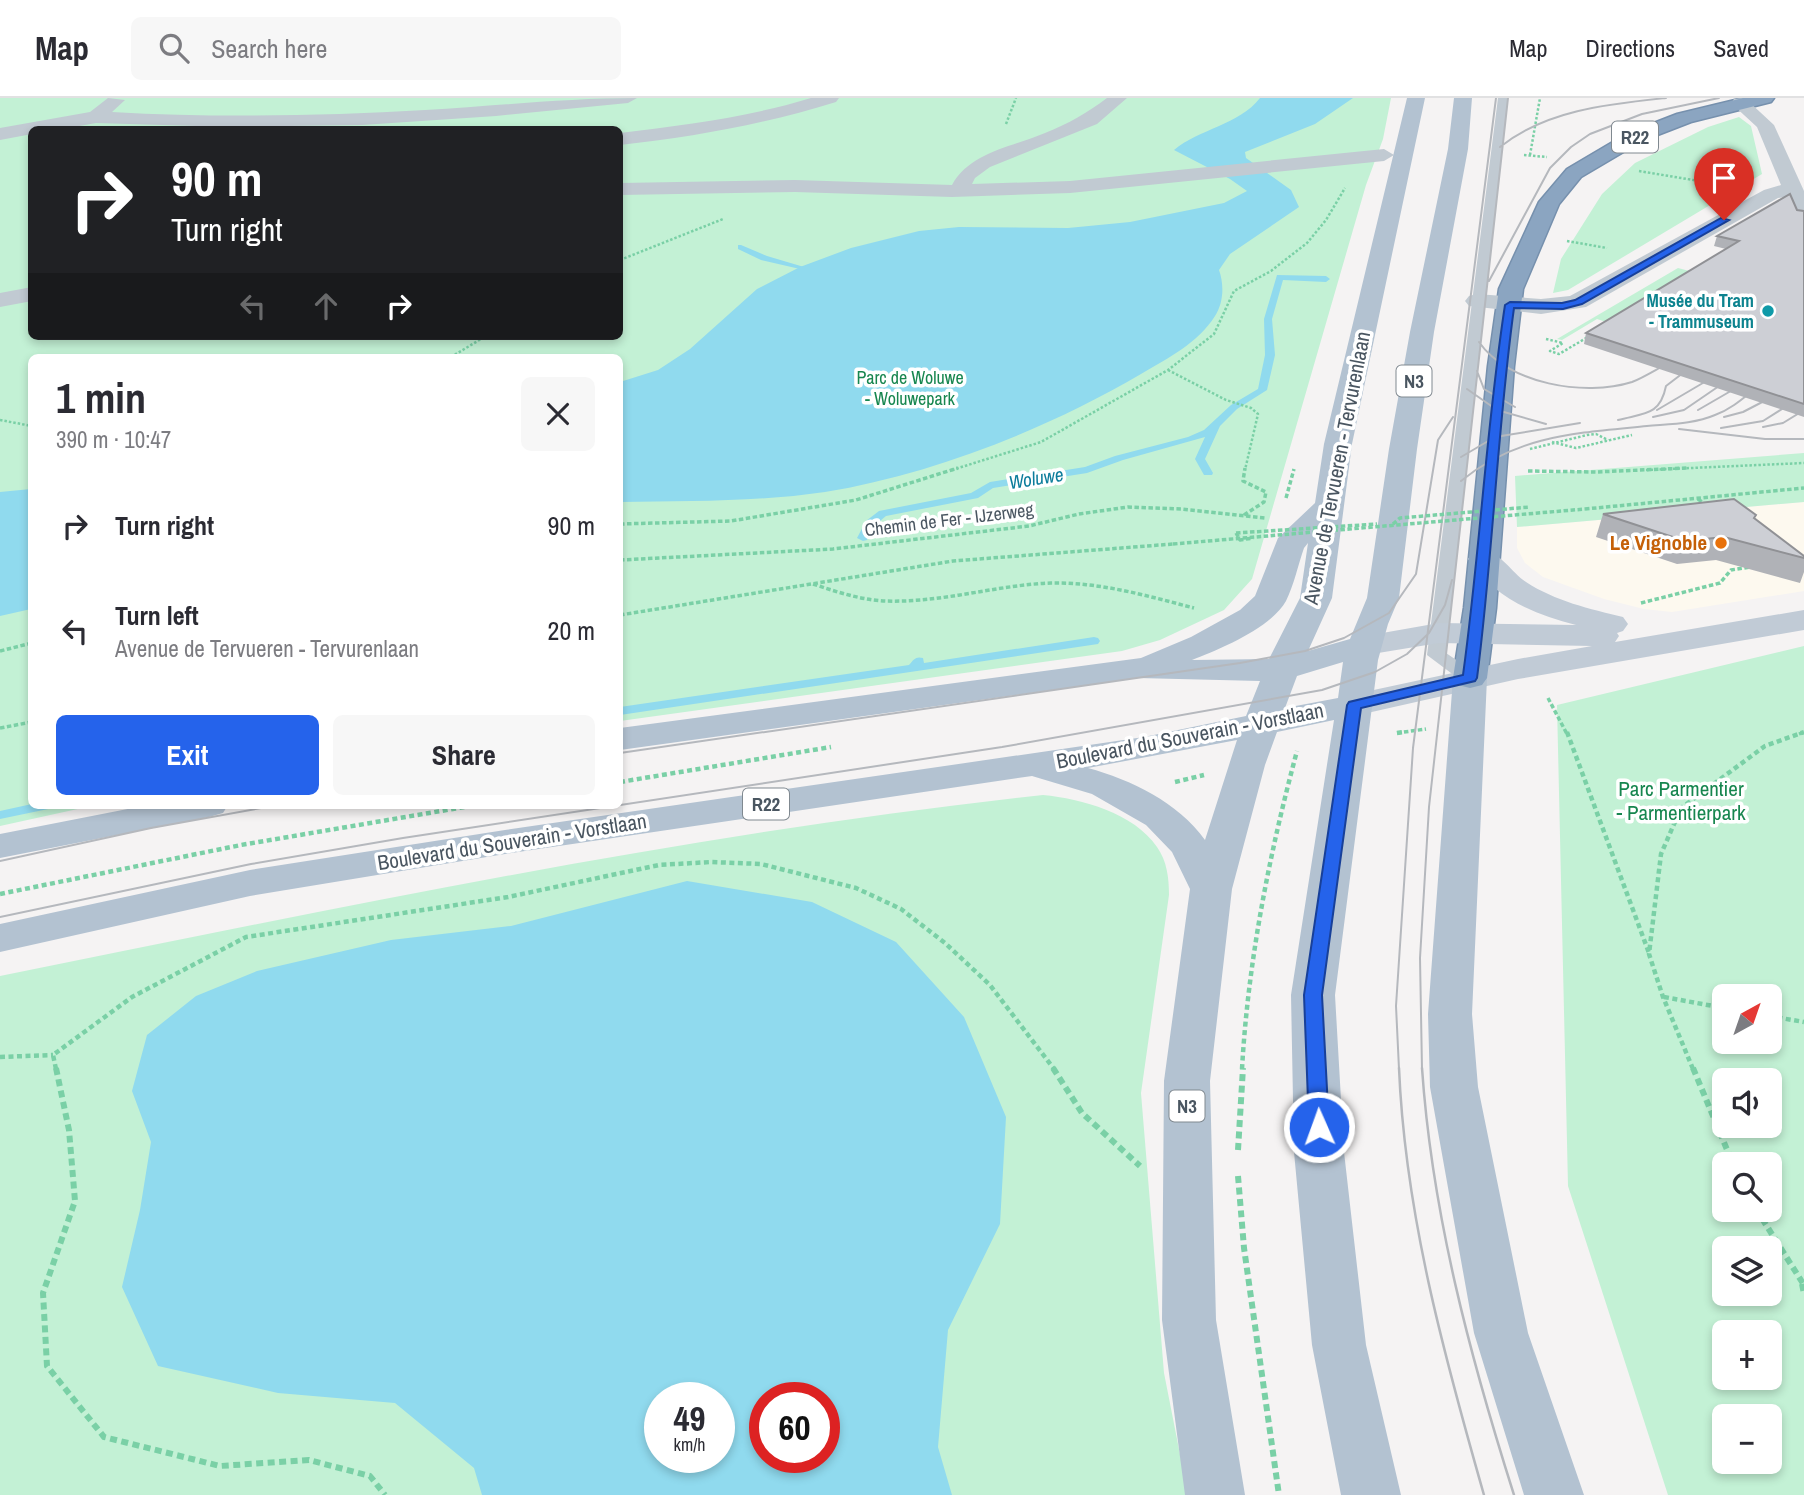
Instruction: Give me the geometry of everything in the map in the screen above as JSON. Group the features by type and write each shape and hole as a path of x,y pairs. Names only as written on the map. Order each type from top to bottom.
{"highway":[{"name":"R22","path":"1533,236 1549,202 1574,173 1612,149 1684,118 1765,98"},
{"path":"1473,656 1511,289 1533,236"}],"main road":[{"name":"Avenue de Tervueren - Tervurenlaan","path":"1215,1495 1189,1320 1186,1081 1211,889 1246,765 1282,669 1316,598 1338,444 1416,98"},
{"name":"N3","path":"1371,1495 1339,1345 1319,1152 1313,995 1332,710 1366,645 1371,624 1383,597 1403,449 1422,332 1458,149 1463,98"},
{"path":"1138,668 1203,644 1252,617 1270,600 1289,545 1329,506"},
{"path":"623,739 1138,668 1238,672 1282,669 1366,645"},
{"path":"1473,656 1450,1014 1454,1087 1501,1333 1554,1495"},
{"name":"Boulevard du Souverain - Vorstlaan","path":"0,938 250,883 519,839 1144,748 1332,710"},
{"name":"Boulevard du Souverain - Vorstlaan","path":"1027,766 1101,785 1143,806 1175,830 1189,846 1211,889"},
{"path":"0,846 189,809"}],"street":[{"path":"96,117 119,98"},
{"path":"45,126 96,117 151,121 325,120 512,111 628,98"},
{"path":"623,139 720,126 775,115 830,98"},
{"path":"958,190 967,175 983,163 1078,125 1115,103 1118,98"},
{"path":"1740,103 1765,125 1804,214"},
{"path":"0,134 28,129"},
{"path":"623,189 795,186 958,190 1070,187 1384,155"},
{"path":"1477,301 1563,306 1578,302 1770,194 1791,188"},
{"path":"0,300 28,295"},
{"path":"1484,559 1503,581 1553,607 1592,620 1657,633"},
{"path":"1366,645 1439,633 1473,656 1723,632 1804,620"},
{"path":"1332,710 1473,656 1567,636 1723,632"}],"lane":[{"path":"1439,633 1503,98"},
{"path":"1460,447 1492,471"}],"path":[{"path":"1529,101 1540,99 1530,155"},
{"path":"623,524 731,521 856,500 1041,442 1168,370 1214,334 1234,290 1271,271 1307,243 1339,199 1359,156"},
{"path":"1634,171 1726,185"},
{"path":"1699,180 1697,175 1700,173 1718,173 1740,179 1738,184"},
{"path":"1533,236 1655,260"},
{"path":"1588,337 1594,338"},
{"path":"456,354 479,340"},
{"path":"1168,370 1226,400 1251,408 1258,414 1247,453 1243,481 1266,492 1264,502 1244,516"},
{"path":"0,420 28,425"},
{"path":"1608,440 1596,435 1552,442 1576,448 1632,435"},
{"path":"1523,471 1596,472 1804,463"},
{"path":"623,615 953,561 1585,509 1804,488"},
{"path":"1698,499 1713,511"},
{"name":"Chemin de Fer - IJzerweg","path":"623,560 833,549 1029,526 1079,513 1128,507 1181,509 1268,519"},
{"path":"1236,533 1363,523 1392,525 1400,519 1530,507"},
{"path":"1641,604 1720,583 1731,570 1756,566"},
{"path":"812,584 849,597 896,601 1013,586 1077,584 1202,610"},
{"path":"0,651 28,644"},
{"path":"1543,689 1566,730 1663,997 1728,1152"},
{"path":"1237,1158 1245,1023 1277,826 1300,741 1332,710"},
{"path":"0,728 28,723"},
{"path":"1649,954 1661,854 1681,808 1765,746 1804,732"},
{"path":"0,1056 53,1055 132,997 246,937 508,897 659,865 711,862 761,864 856,888 901,909 946,943 990,985 1045,1055 1082,1113 1188,1209"},
{"path":"1663,997 1712,1006"},
{"path":"1782,1018 1804,1022"},
{"path":"53,1055 69,1130 75,1200 43,1293 47,1366 104,1437 220,1466 309,1460 370,1476 385,1495"},
{"path":"1238,1171 1244,1248 1279,1495"},
{"path":"1764,1222 1803,1284 1804,1294"}],"shaded area":[{"path":"1804,502 1804,591 1672,612 1644,609 1604,599 1543,577 1525,563 1517,548 1517,527"}],"green space":[{"name":"Parc de Woluwe - Woluwepark","path":"0,98 1391,98 1383,139 1366,185 1252,579 1224,610 1160,640 1122,651 623,721 623,354 28,354 28,809 78,809 0,826"},
{"path":"1739,117 1751,126 1762,174 1568,290 1553,293 1561,259 1602,194 1635,163 1708,127"},
{"path":"1678,268 1693,272 1609,323 1597,319 1562,340 1557,339"},
{"path":"1804,453 1804,502 1517,527 1515,476"},
{"name":"Parc Parmentier - Parmentierpark","path":"1804,646 1804,1495 1668,1495 1568,1186 1557,705"},
{"path":"1043,795 1074,800 1106,810 1135,825 1157,847 1168,876 1169,895 1141,1093 1164,1373 1188,1495 0,1495 0,976 390,898 781,829"}],"water":[{"path":"1260,98 1353,98 1315,124 1245,152 1246,158 1291,190 1299,207 1230,254 1219,270 1222,293 1215,316 1200,334 1172,356 1105,394 1028,431 907,474 825,492 774,498 623,502 623,381 658,370 690,349 757,289 800,267 851,248 919,231 959,227 1068,228 1130,222 1224,203 1247,191 1230,179 1174,150 1241,115"},
{"path":"28,489 28,610 0,616 0,492"},
{"path":"687,881 812,902 896,942 964,1017 1006,1117 1000,1224 948,1330 938,1447 952,1495 482,1495 474,1468 395,1403 278,1393 158,1366 122,1287 140,1210 151,1142 132,1091 147,1035 196,996 257,971 391,940 511,926"}],"building":[{"path":"1790,194 1797,210 1804,211 1804,404 1586,333 1739,241 1717,236"},
{"path":"1734,499 1804,558 1724,537 1685,541 1603,514"}],"waterway":[{"path":"741,247 764,258 800,267"},
{"name":"Woluwe","path":"863,538 870,523 883,513 974,496 990,485 1087,470 1208,432 1234,407 1262,390 1270,355 1268,319 1280,277 1326,279"},
{"name":"Woluwe","path":"1208,473 1200,459 1215,426"},
{"path":"913,668 1094,641"},
{"name":"Woluwe","path":"913,668 919,661"},
{"name":"Woluwe","path":"623,711 913,668"},
{"name":"Woluwe","path":"0,815 29,809"}],"tram line":[{"path":"1428,634 1496,98"},
{"path":"1503,145 1508,98"},
{"path":"1503,145 1537,125 1558,117 1601,106 1666,98"},
{"path":"1489,281 1550,168 1571,147 1590,134 1642,114 1719,98"},
{"path":"1481,344 1503,145"},
{"path":"1477,372 1481,344"},
{"path":"1481,344 1509,368 1528,377 1571,387 1592,388 1632,382 1661,367"},
{"path":"1475,395 1477,372"},
{"path":"1477,372 1484,389 1515,407"},
{"path":"1618,420 1650,412 1660,403 1666,386 1683,373"},
{"path":"1657,410 1708,380"},
{"path":"1653,417 1684,410 1722,384"},
{"path":"1698,410 1736,388"},
{"path":"1467,389 1475,395"},
{"path":"1466,478 1504,454 1526,445 1572,434 1699,420 1725,411 1751,392"},
{"path":"1468,453 1475,395"},
{"path":"1475,395 1497,410 1546,424"},
{"path":"1724,417 1743,412 1770,398"},
{"path":"1721,428 1763,421 1790,404"},
{"path":"1763,427 1783,423 1804,410"},
{"path":"623,753 1240,663 1305,651 1344,638 1389,613 1416,574 1438,440 1453,417"},
{"path":"1468,453 1495,437 1580,423"},
{"path":"1679,429 1765,439 1804,439"},
{"path":"1461,457 1468,453"},
{"path":"1466,478 1468,453"},
{"path":"1422,1069 1420,958 1429,807 1466,478"},
{"path":"1461,481 1466,478"},
{"path":"1428,634 1445,605 1452,580"},
{"path":"623,805 1002,747 1322,690 1375,672 1407,654 1428,634"},
{"path":"1399,1069 1396,1006 1413,748 1428,634"},
{"path":"0,861 151,828 256,809"},
{"path":"0,917 251,864 594,809"},
{"path":"1399,1068 1409,1176 1418,1230 1441,1337 1484,1495"},
{"path":"1422,1068 1434,1177 1455,1284 1482,1390 1514,1495"}],"place":[{"name":"Musée du Tram - Trammuseum","path":"1768,311"},
{"name":"Le Vignoble","path":"1721,543"}],"route":[{"path":"1319,1127 1313,995 1354,705 1470,678 1501,366 1510,305 1563,306 1578,302 1724,220"}]}
